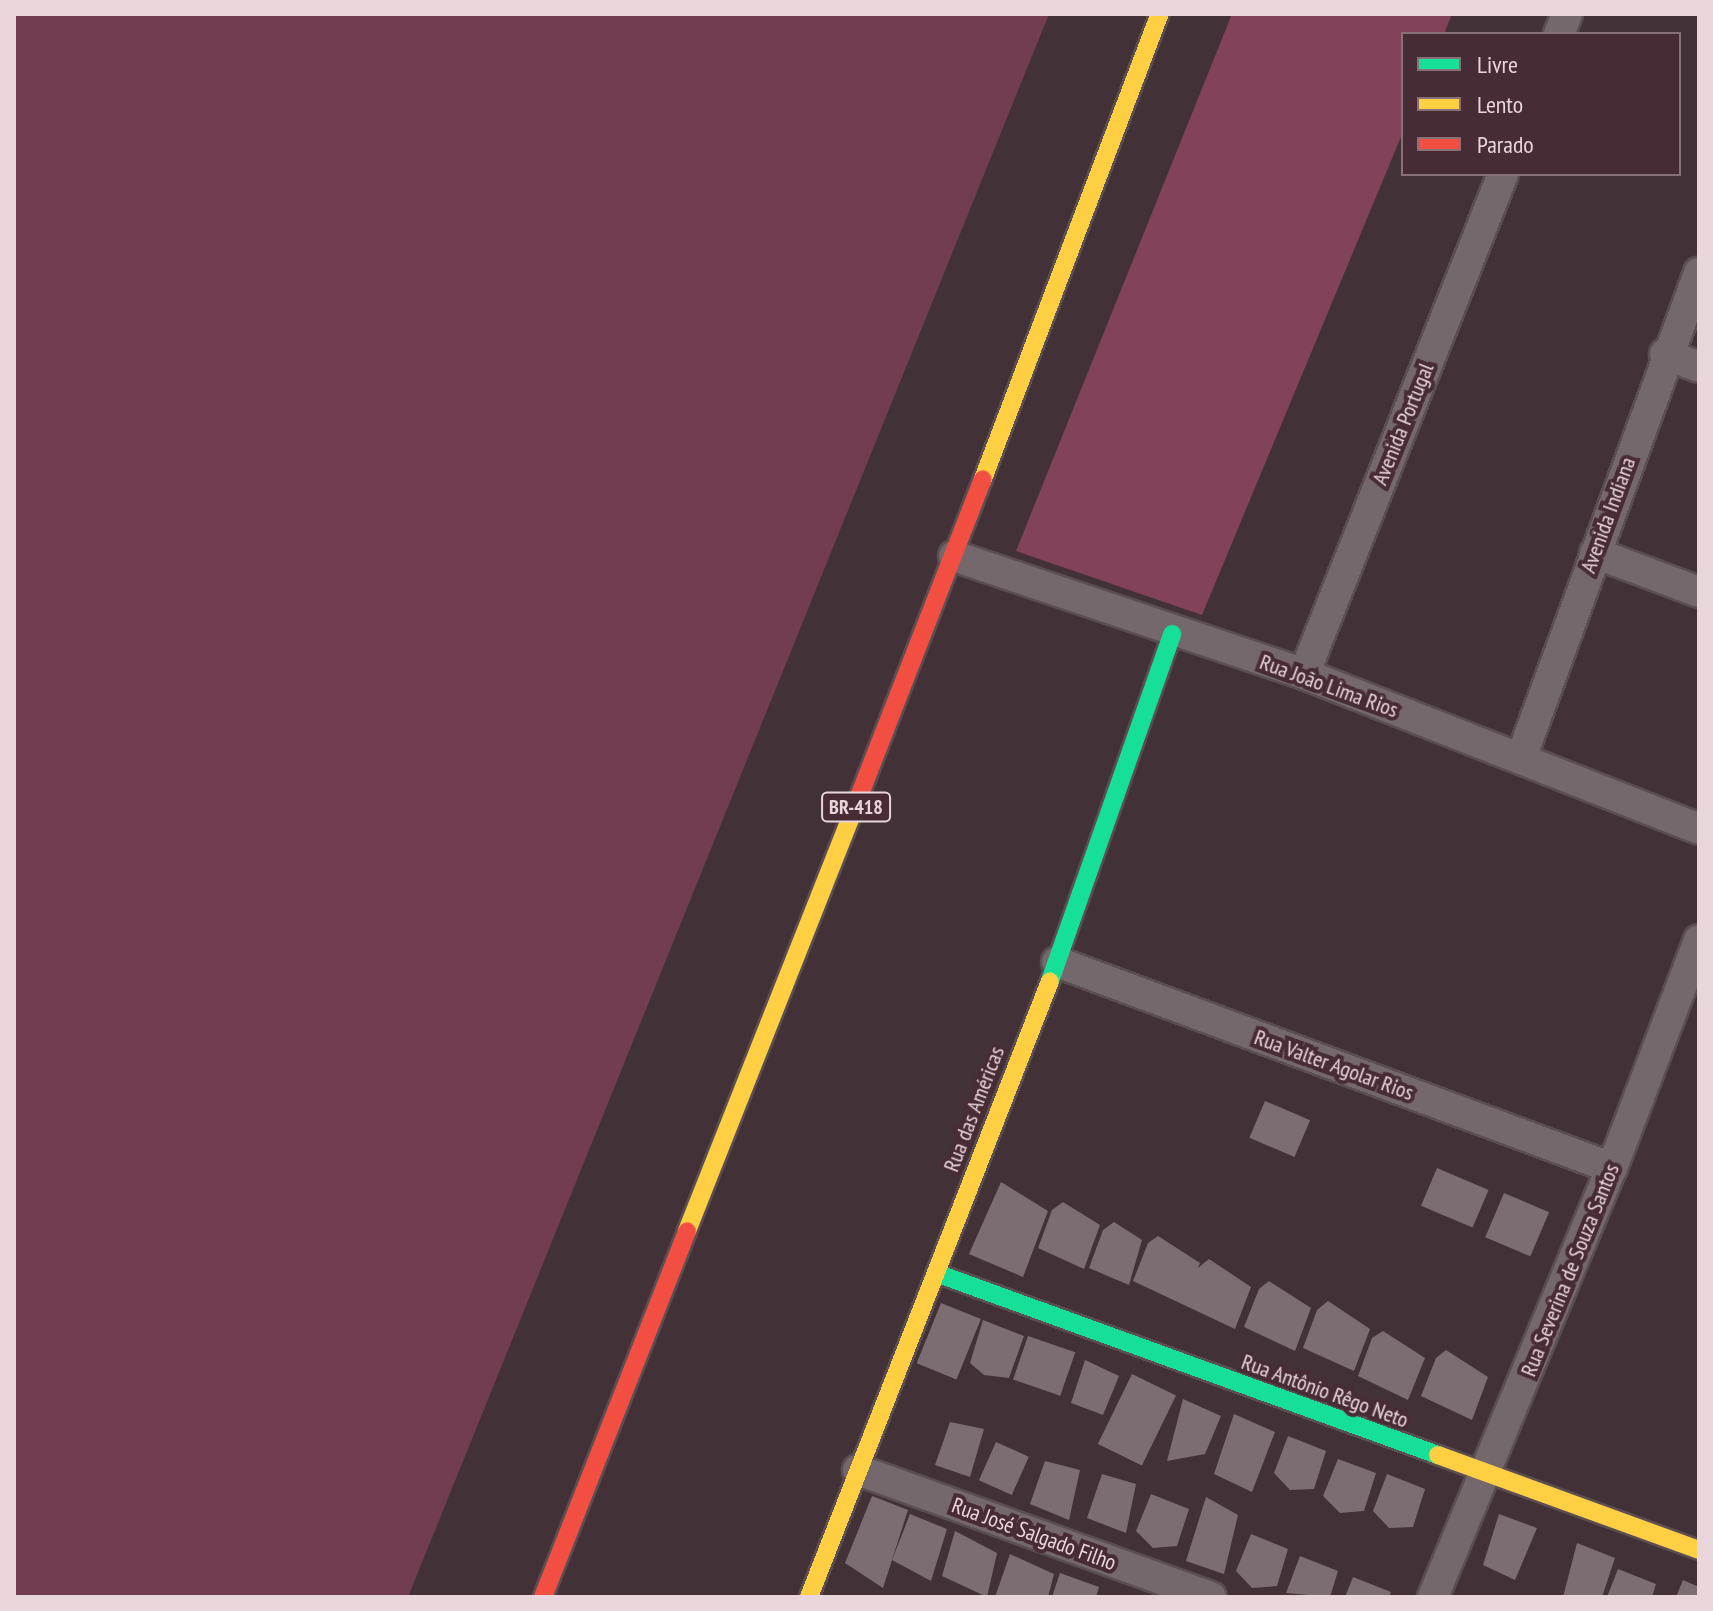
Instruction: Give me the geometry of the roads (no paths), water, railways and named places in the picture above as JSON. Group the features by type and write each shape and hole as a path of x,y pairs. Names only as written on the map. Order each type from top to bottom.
{"street":[{"name":"BR-418","path":"543,1597 954,556 1160,14"},
{"name":"Avenida Portugal","path":"1304,674 1502,176"},
{"name":"Avenida Indiana","path":"1521,758 1665,354 1699,273"},
{"path":"1665,354 1699,367"},
{"path":"1595,553 1699,592"},
{"name":"Rua João Lima Rios","path":"954,556 1172,634 1304,674 1699,829"},
{"name":"Rua das Américas","path":"809,1597 1057,962 1172,634"},
{"name":"Rua Severina de Souza Santos","path":"1433,1597 1486,1477 1612,1168 1699,940"},
{"name":"Rua Valter Agolar Rios","path":"1057,962 1612,1168"},
{"name":"Rua Antônio Rêgo Neto","path":"936,1273 1486,1477 1699,1550"},
{"name":"Rua José Salgado Filho","path":"858,1470 1211,1597"}]}
